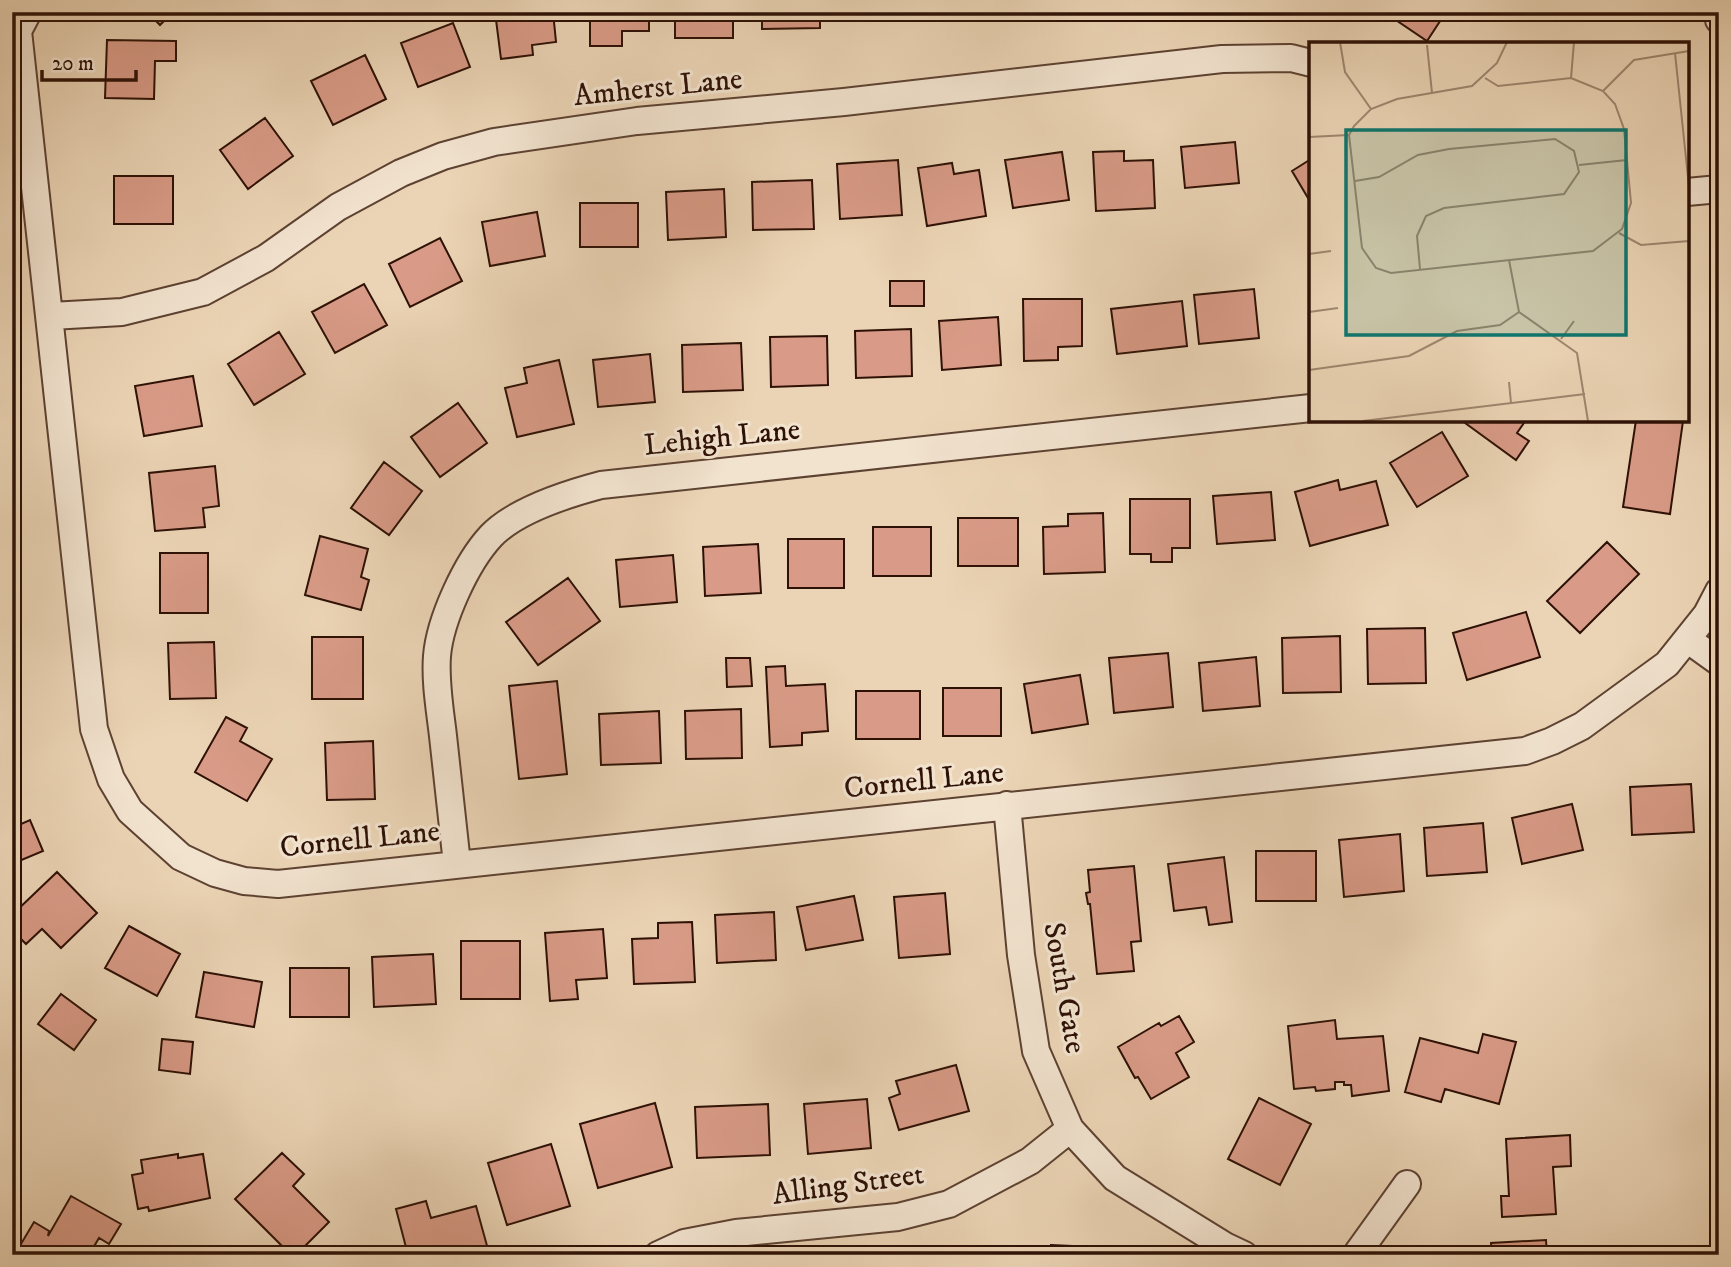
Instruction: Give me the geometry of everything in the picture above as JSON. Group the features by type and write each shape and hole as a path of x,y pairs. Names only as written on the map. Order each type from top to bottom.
{"street":[{"path":"1718,12 1719,20"},
{"name":"Cornell Lane","path":"19,25 94,729 111,779 130,811 181,857 215,873 244,881 278,884 1525,751 1582,726 1667,664 1707,614 1719,591"},
{"name":"Amherst Lane","path":"51,316 122,312 203,292 266,258 338,207 401,173 443,156 494,142 638,121 844,103 1222,59 1290,58 1309,63"},
{"path":"1689,192 1719,189"},
{"name":"Lehigh Lane","path":"457,863 440,707 437,659 440,637 465,572 492,535 555,497 601,485 1309,408"},
{"path":"1687,639 1719,662"},
{"name":"South Gate","path":"1007,805 1021,955 1036,1051 1070,1129 1115,1178 1244,1255"},
{"name":"Alling Street","path":"658,1255 684,1243 736,1233 898,1217 949,1204 1030,1161 1070,1129"},
{"path":"1356,1255 1407,1184"}],"building":[{"path":"147,12 173,12 160,25"},
{"path":"495,12 553,12 556,42 532,45 533,55 501,59"},
{"path":"590,12 649,12 649,31 622,31 622,46 590,46"},
{"path":"675,12 733,12 733,38 675,38"},
{"path":"762,12 820,12 820,28 762,29"},
{"path":"848,12 905,12 905,20 848,20"},
{"path":"1384,12 1446,12 1427,41"},
{"path":"453,23 470,67 418,87 401,43"},
{"path":"107,40 176,41 176,61 155,61 154,99 105,98"},
{"path":"365,55 386,99 333,125 311,81"},
{"path":"265,118 293,156 248,189 220,150"},
{"path":"1235,142 1239,183 1185,188 1181,147"},
{"path":"1124,151 1124,161 1153,160 1155,208 1096,211 1093,152"},
{"path":"1062,152 1069,200 1013,208 1005,160"},
{"path":"898,160 902,215 840,219 837,164"},
{"path":"1309,160 1309,200 1292,171"},
{"path":"952,163 954,174 979,170 986,216 927,226 918,168"},
{"path":"114,176 173,176 173,224 114,224"},
{"path":"812,180 814,229 753,230 752,182"},
{"path":"724,189 726,237 668,240 666,192"},
{"path":"580,203 638,203 638,247 580,247"},
{"path":"537,212 545,256 490,266 482,222"},
{"path":"440,238 462,281 410,307 389,264"},
{"path":"890,281 924,281 924,306 890,306"},
{"path":"364,284 387,325 335,353 312,312"},
{"path":"1254,289 1259,338 1199,344 1194,295"},
{"path":"1023,299 1082,299 1082,346 1058,347 1058,360 1024,361"},
{"path":"1182,301 1187,346 1117,354 1111,309"},
{"path":"998,317 1001,365 942,370 939,321"},
{"path":"911,329 912,376 856,378 855,331"},
{"path":"279,332 305,374 254,405 228,364"},
{"path":"827,336 828,385 771,387 770,337"},
{"path":"741,343 743,390 683,392 682,345"},
{"path":"650,354 655,402 598,407 593,360"},
{"path":"559,360 574,424 517,437 505,388 527,383 524,368"},
{"path":"193,376 202,426 144,436 135,386"},
{"path":"458,403 487,443 440,477 411,437"},
{"path":"1464,422 1525,422 1517,433 1529,441 1516,460"},
{"path":"1636,422 1683,422 1670,514 1623,507"},
{"path":"1442,432 1468,476 1417,507 1390,463"},
{"path":"384,462 422,491 389,535 351,508"},
{"path":"215,466 219,506 203,508 205,527 155,531 149,473"},
{"path":"1338,480 1340,490 1376,481 1388,525 1310,546 1295,492"},
{"path":"1271,492 1275,540 1217,544 1213,496"},
{"path":"1130,499 1190,499 1190,548 1172,548 1172,562 1151,562 1151,554 1130,554"},
{"path":"1103,513 1105,572 1044,574 1043,527 1068,526 1068,514"},
{"path":"958,518 1018,518 1018,566 958,566"},
{"path":"873,527 931,527 931,576 873,576"},
{"path":"320,536 368,549 361,577 369,580 361,610 305,595"},
{"path":"788,539 844,539 844,588 788,588"},
{"path":"1607,542 1639,574 1580,633 1547,601"},
{"path":"758,544 761,593 705,596 703,547"},
{"path":"160,553 208,553 208,613 160,613"},
{"path":"673,555 677,602 620,607 616,560"},
{"path":"568,578 600,621 538,665 506,622"},
{"path":"1526,612 1540,657 1467,680 1453,633"},
{"path":"1425,628 1426,683 1368,684 1367,629"},
{"path":"1340,636 1341,692 1283,693 1282,638"},
{"path":"312,637 363,637 363,699 312,699"},
{"path":"214,642 216,698 170,699 168,643"},
{"path":"1168,653 1173,707 1114,713 1109,658"},
{"path":"1256,657 1260,706 1203,711 1199,663"},
{"path":"726,658 750,658 752,686 727,687"},
{"path":"785,666 786,686 825,684 828,731 802,733 802,745 770,747 766,667"},
{"path":"1080,675 1088,724 1032,733 1024,684"},
{"path":"557,681 567,774 519,779 509,686"},
{"path":"943,688 1001,688 1001,736 943,736"},
{"path":"856,691 920,691 920,739 856,739"},
{"path":"741,709 742,758 686,759 685,711"},
{"path":"659,711 661,763 601,765 599,714"},
{"path":"226,717 247,728 240,741 272,759 247,801 195,772"},
{"path":"373,741 375,799 327,800 325,743"},
{"path":"1691,784 1694,832 1632,835 1630,787"},
{"path":"1572,804 1583,850 1522,864 1512,818"},
{"path":"12,808 19,825 30,820 43,851 12,864"},
{"path":"1483,823 1487,872 1427,876 1424,828"},
{"path":"1400,834 1404,891 1344,897 1339,840"},
{"path":"1256,851 1316,851 1316,901 1256,901"},
{"path":"1224,857 1232,922 1209,925 1206,907 1174,911 1168,864"},
{"path":"1134,866 1141,941 1131,942 1134,971 1097,974 1090,904 1086,893 1090,892 1088,870"},
{"path":"57,872 97,913 61,948 42,929 26,944 12,930 12,915"},
{"path":"945,893 950,954 899,958 894,897"},
{"path":"854,896 863,940 806,950 797,907"},
{"path":"774,912 776,960 717,963 715,915"},
{"path":"692,922 695,982 634,984 632,939 658,938 658,923"},
{"path":"129,926 180,954 157,996 105,968"},
{"path":"603,929 607,978 576,980 578,999 550,1001 545,933"},
{"path":"461,941 520,941 520,999 461,999"},
{"path":"433,954 436,1004 374,1007 372,957"},
{"path":"290,968 349,968 349,1017 290,1017"},
{"path":"204,972 262,982 254,1027 196,1017"},
{"path":"61,994 96,1020 74,1050 38,1024"},
{"path":"1179,1016 1194,1042 1176,1053 1189,1077 1151,1099 1138,1077 1135,1078 1118,1047 1159,1023 1161,1026"},
{"path":"1335,1020 1337,1039 1383,1036 1389,1091 1352,1096 1351,1085 1344,1085 1344,1082 1335,1082 1335,1089 1294,1089 1288,1026"},
{"path":"1483,1034 1516,1042 1499,1104 1445,1089 1441,1102 1405,1092 1420,1038 1478,1053"},
{"path":"162,1039 193,1042 190,1074 159,1070"},
{"path":"956,1065 969,1111 899,1130 889,1098 900,1094 896,1081"},
{"path":"1259,1098 1311,1124 1280,1185 1228,1159"},
{"path":"867,1099 871,1148 808,1154 804,1104"},
{"path":"655,1103 672,1167 598,1188 580,1124"},
{"path":"768,1104 770,1155 697,1158 695,1107"},
{"path":"1570,1135 1571,1166 1553,1167 1556,1214 1502,1217 1501,1196 1509,1196 1506,1139"},
{"path":"551,1144 570,1206 507,1225 488,1163"},
{"path":"282,1153 304,1174 293,1186 329,1222 296,1255 291,1255 235,1199"},
{"path":"178,1154 178,1158 203,1154 210,1198 149,1211 148,1207 138,1209 132,1175 143,1173 141,1160"},
{"path":"71,1196 121,1224 109,1244 99,1238 89,1255 15,1254 34,1222 49,1231 48,1236"},
{"path":"426,1201 431,1218 476,1206 489,1253 408,1255 396,1209"},
{"path":"1546,1240 1547,1255 1492,1255 1491,1243"},
{"path":"1051,1245 1072,1246 1072,1255 1051,1255"}]}
